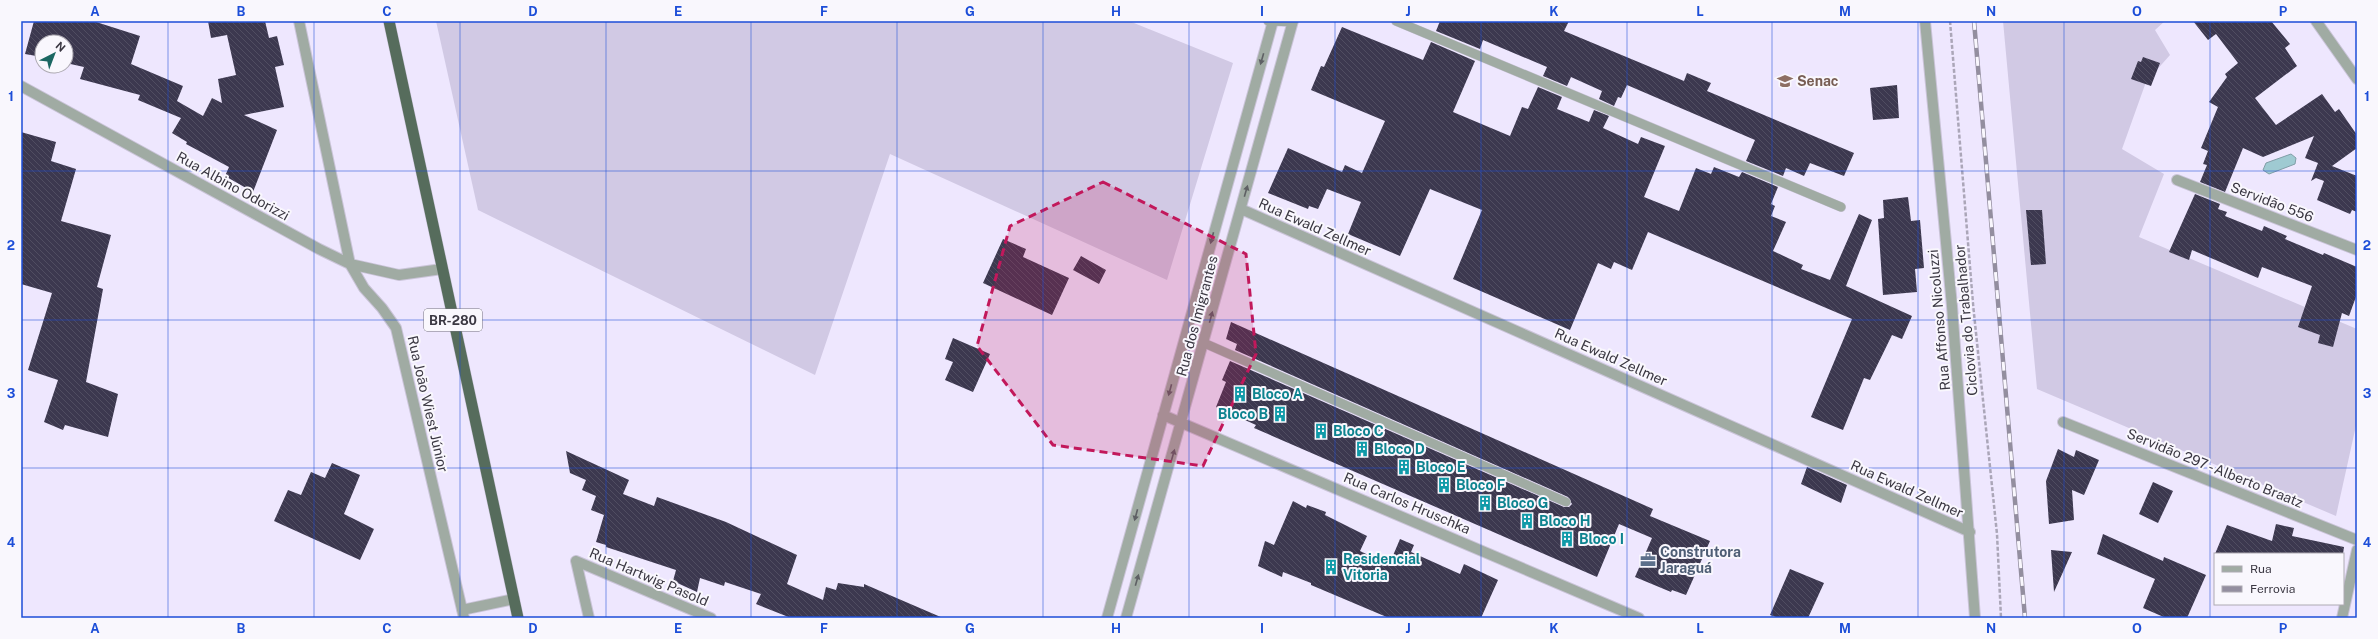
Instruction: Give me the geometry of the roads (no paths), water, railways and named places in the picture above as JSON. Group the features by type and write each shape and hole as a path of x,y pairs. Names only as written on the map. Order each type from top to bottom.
{"highway":[{"name":"BR-280","path":"389,21 518,618"}],"street":[{"name":"Rua João Wiest Júnior","path":"299,21 350,264 364,288 382,308 396,328 463,614"},
{"name":"Rua dos Imigrantes","path":"1126,618 1293,21"},
{"name":"Rua Affonso Nicoluzzi","path":"1925,21 1952,306 1970,532 1975,618"},
{"path":"2316,21 2357,79"},
{"name":"Rua dos Imigrantes","path":"1107,618 1127,550 1271,22"},
{"name":"Rua Albino Odorizzi","path":"21,86 319,249 350,264 400,276 442,269"},
{"name":"Servidão 556","path":"2177,180 2357,250"},
{"name":"Rua Ewald Zellmer","path":"1241,210 1970,532"},
{"name":"Rua Carlos Hruschka","path":"1163,415 1639,618"},
{"name":"Servidão 297 - Alberto Braatz","path":"2063,422 2357,540"},
{"path":"1127,550 1144,554"},
{"path":"2342,618 2357,550"},
{"name":"Rua Hartwig Pasold","path":"589,618 576,561 711,618"},
{"path":"463,614 514,600"}],"lane":[{"path":"1271,22 1293,21"},
{"path":"1396,21 1841,207"},
{"path":"1204,343 1566,502"}],"railway":[{"path":"1974,21 2025,618"}],"place":[{"name":"Senac","path":"1785,81"},
{"name":"Bloco A","path":"1240,394"},
{"name":"Bloco B","path":"1280,414"},
{"name":"Bloco C","path":"1321,431"},
{"name":"Bloco D","path":"1362,449"},
{"name":"Bloco E","path":"1404,467"},
{"name":"Bloco F","path":"1444,485"},
{"name":"Bloco G","path":"1485,503"},
{"name":"Bloco H","path":"1527,521"},
{"name":"Bloco I","path":"1567,539"},
{"name":"Construtora Jaraguá","path":"1648,560"},
{"name":"Residencial Vitoria","path":"1331,567"}]}
